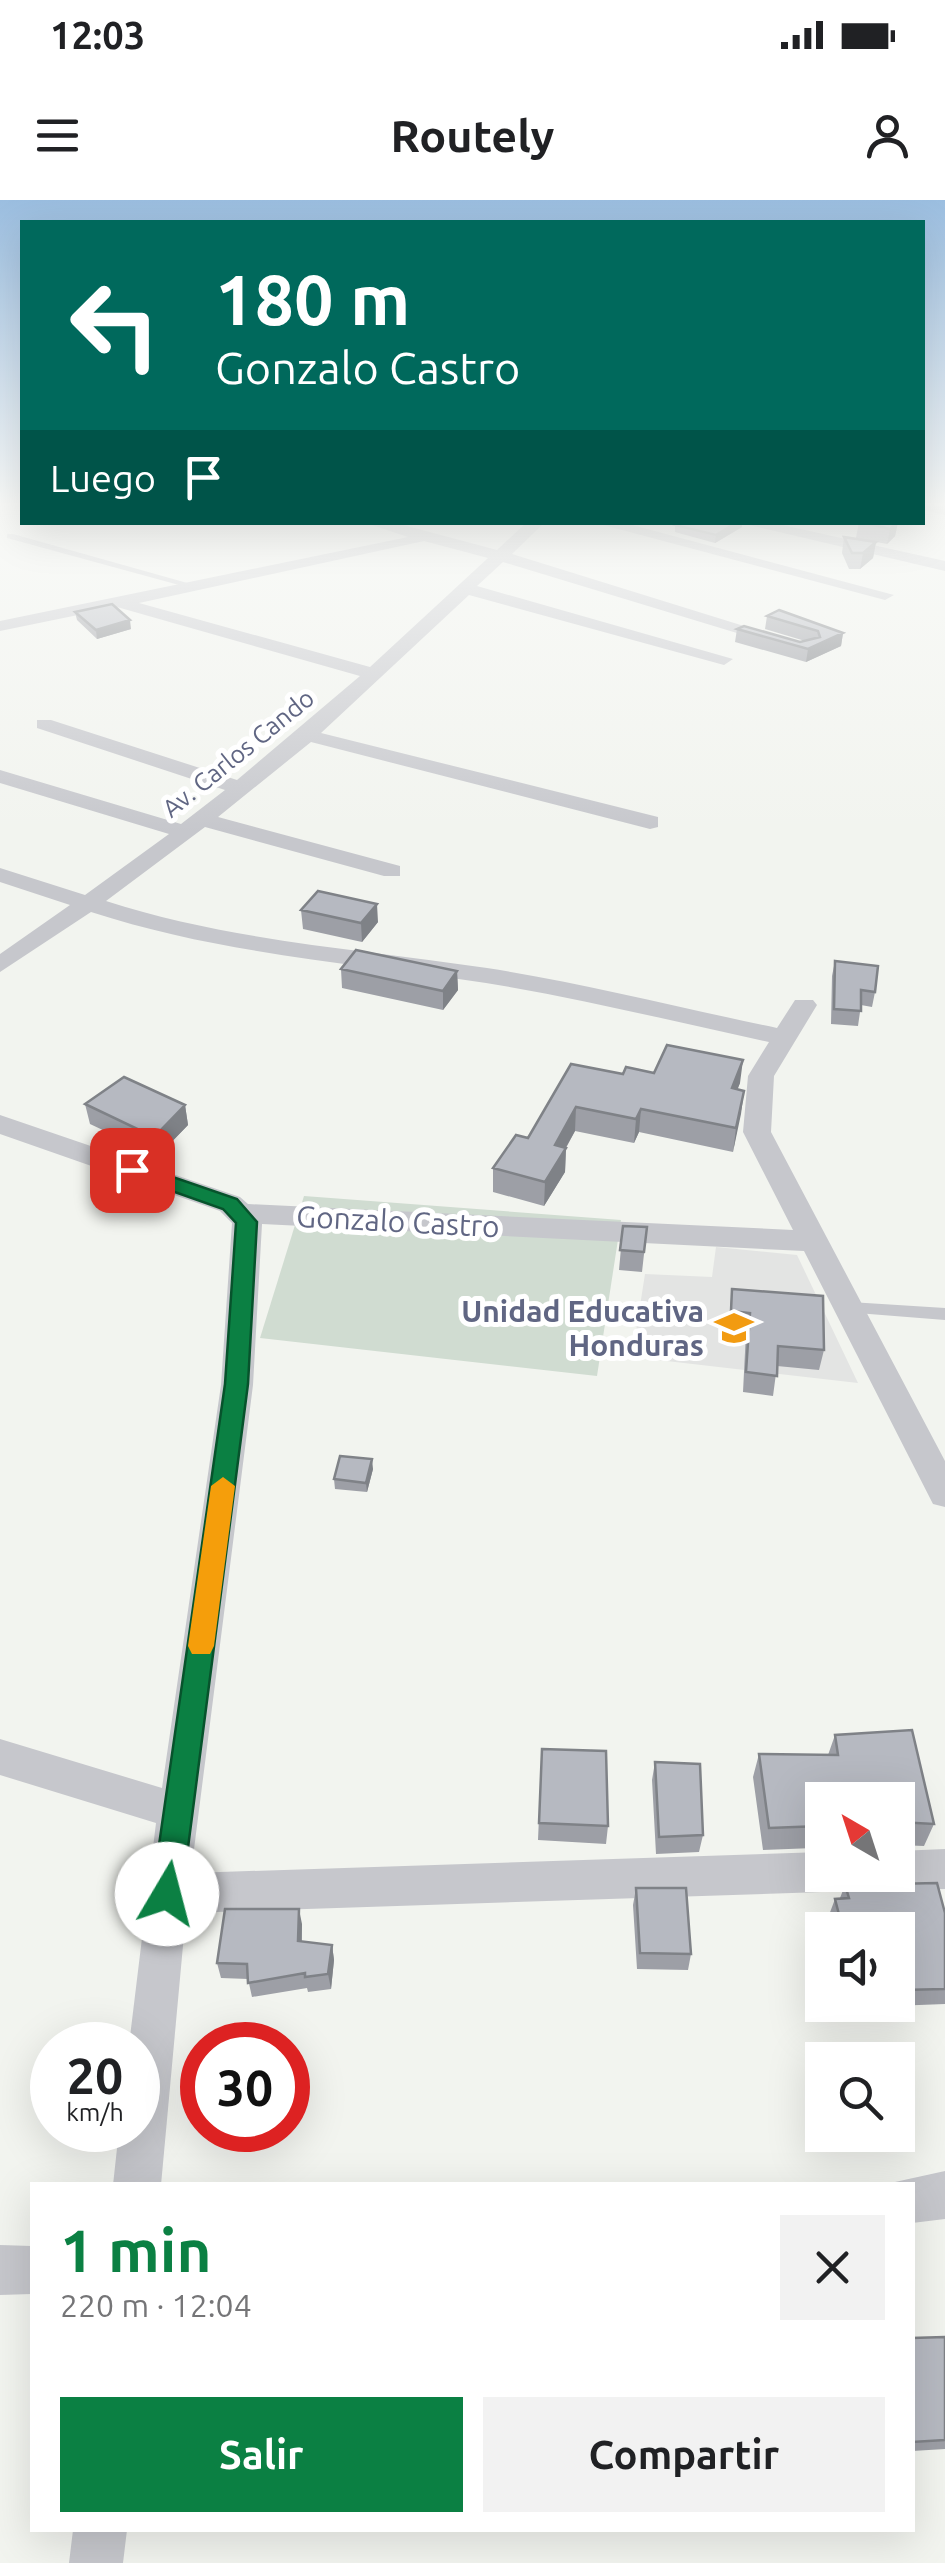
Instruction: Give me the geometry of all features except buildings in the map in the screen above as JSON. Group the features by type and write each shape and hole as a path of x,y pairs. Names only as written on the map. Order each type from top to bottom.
{"street":[{"path":"0,626 67,612"},
{"path":"155,612 375,674"},
{"name":"Av. Carlos Cando","path":"0,964 241,788 307,735 442,612"},
{"path":"552,612 724,659"},
{"path":"688,612 806,648"},
{"path":"44,724 241,788"},
{"path":"307,735 650,822"},
{"path":"0,776 392,871"},
{"path":"0,875 161,927 328,957 488,976 783,1037"},
{"path":"804,1004 760,1076 757,1132 945,1494"},
{"name":"Gonzalo Castro","path":"0,1124 230,1204 240,1213 812,1242"},
{"path":"138,2182 167,1894 236,1384 246,1222 240,1213"},
{"path":"0,1757 178,1811"},
{"path":"915,1869 945,1868"},
{"path":"167,1894 805,1873"},
{"path":"915,2198 945,2196"},
{"path":"0,2270 30,2270"},
{"path":"96,2563 100,2532"}],"lane":[{"path":"850,1308 945,1314"}],"shaded area":[{"path":"304,1196 621,1220 597,1376 260,1338"},
{"name":"Unidad Educativa Honduras","path":"716,1247 797,1255 858,1383 632,1357 645,1274 712,1277"}],"slow traffic":[{"path":"201,1646 223,1486"}],"place":[{"name":"Unidad Educativa Honduras","path":"734,1328"}],"route":[{"path":"132,1170 230,1204 246,1222 236,1384 167,1894"}]}
